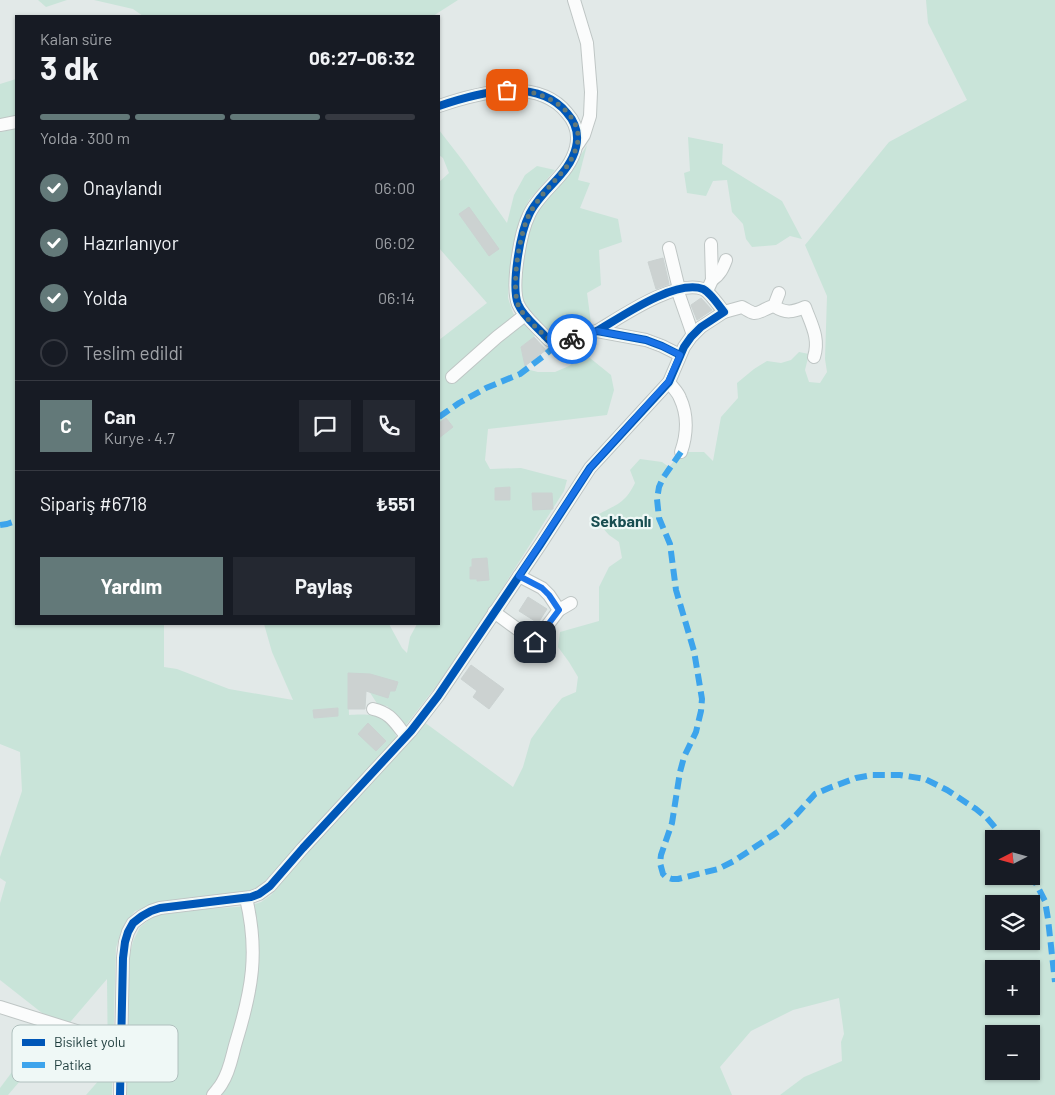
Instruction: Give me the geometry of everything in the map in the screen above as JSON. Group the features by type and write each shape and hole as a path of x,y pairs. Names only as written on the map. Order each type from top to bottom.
{"street":[{"path":"574,0 587,43 591,92 590,116 584,135 570,162 537,201 526,220 515,279 519,306 549,340 559,342 597,331 644,304 678,289 703,289 724,312"},
{"path":"440,106 507,90 534,93 556,102 572,118 578,135 577,146"},
{"path":"0,125 15,122"},
{"path":"711,244 712,280"},
{"path":"669,248 678,289 693,335"},
{"path":"706,291 712,280 721,272 726,260"},
{"path":"774,306 779,293"},
{"path":"121,1025 123,958 128,932 134,923 142,916 160,908 246,898 259,894 270,886 302,848 406,736 438,696 590,468 668,382 684,346 701,326 724,312 742,307 758,313 767,307 774,306 787,312 794,312 805,307 817,342 814,357"},
{"path":"452,377 525,315"},
{"path":"597,331 646,340 680,355"},
{"path":"668,382 681,399 684,410 686,433 681,452"},
{"path":"519,576 542,588 559,610"},
{"path":"494,612 535,642 559,610 571,603"},
{"path":"373,709 389,715 406,736"},
{"path":"213,1095 223,1082 228,1068 251,986 254,954 252,928 246,898"},
{"path":"0,1007 57,1025"},
{"path":"120,1082 120,1095"}],"green space":[{"path":"38,0 67,0 46,7"},
{"path":"94,0 458,0 435,15 142,15 133,9"},
{"path":"926,0 1055,0 1055,1095 780,1095 804,1077 842,1061 841,1042 844,1034 839,998 793,1010 751,1031 720,1067 732,1095 127,1095 127,1082 178,1082 178,1025 128,1025 130,954 133,941 140,927 151,918 165,912 248,906 261,902 271,895 324,830 424,722 513,787 523,767 531,739 562,698 576,692 578,677 558,647 560,632 599,621 599,587 609,567 622,558 619,542 600,525 599,514 611,508 628,495 635,483 630,470 640,459 662,462 669,467 681,452 704,452 713,461 721,417 738,398 737,383 767,361 781,363 791,360 799,352 809,354 805,370 809,382 820,383 827,372 825,359 827,296 805,245 889,142 967,100 928,23"},
{"path":"15,79 15,116 0,120 0,84"},
{"path":"15,129 15,625 164,625 164,667 177,669 229,689 293,700 272,652 264,625 390,625 402,648 407,653 410,637 416,625 440,625 440,339 487,303 440,249 440,181 449,173 443,158 440,156 440,131 507,223 514,195 525,175 537,166 555,170 529,200 522,215 510,266 508,298 513,313 535,336 521,347 526,369 538,372 555,372 569,366 585,354 611,375 614,390 607,415 488,429 485,460 490,469 521,468 567,480 564,491 487,615 406,725 387,706 378,705 367,688 348,688 349,715 372,715 384,719 393,726 397,738 267,879 256,888 244,892 163,901 135,911 126,922 116,948 114,1025 108,1025 107,979 68,1025 47,1025 51,1020 0,980 0,903 6,882 0,878 0,857 22,791 20,752 0,744 0,132","holes":["338,708 338,716 314,718 314,710"]},
{"path":"688,137 723,144 722,164 782,201 802,239 790,236 776,245 752,247 746,239 743,224 732,212 727,180 713,181 706,196 687,193 684,173 690,171"},
{"path":"587,145 578,180 590,183 580,208 618,219 622,242 599,250 601,285 587,293 591,323 564,334 556,334 539,323 524,307 520,286 525,246 535,214 569,174"},
{"path":"12,1072 12,1082 19,1082 8,1095 0,1095 0,1088"},
{"path":"97,1082 112,1082 112,1095 86,1095"}],"building":[{"path":"469,207 499,249 489,256 459,214"},
{"path":"663,258 669,284 656,289 648,262"},
{"path":"701,298 712,310 697,320 691,305"},
{"path":"534,337 546,350 525,366 521,347"},
{"path":"446,418 453,427 440,437 440,422"},
{"path":"510,487 510,500 495,500 495,488"},
{"path":"532,493 552,493 553,509 533,510"},
{"path":"487,558 489,580 477,581 477,579 470,579 472,559"},
{"path":"528,597 547,609 538,623 519,611"},
{"path":"471,665 504,689 489,709 473,697 477,691 461,679"},
{"path":"348,673 370,674 398,682 395,691 390,691 388,698 366,691 365,709 348,709"},
{"path":"338,708 338,716 314,718 313,710"},
{"path":"368,723 386,741 376,751 358,734"}],"marked path":[{"path":"440,416 486,388 520,374 559,342"},
{"path":"681,452 663,478 657,499 659,518 670,544 676,590 694,651 702,699 696,732 684,757 680,772 672,823 661,855 660,863 663,874 666,877 678,879 718,869 734,861 779,831 815,794 856,778 872,775 900,775 925,779 947,790 976,809 997,830"},
{"path":"0,525 15,521"},
{"path":"1037,885 1045,901 1055,982"}],"cycle path":[{"path":"440,106 471,96 506,91 523,91 540,94 554,102 567,113 576,129 576,147 570,163 542,195 526,223 516,273 518,304 526,317 549,340 559,342 597,331 646,340 680,355"},
{"path":"122,1025 123,958 125,942 133,923 142,916 160,908 251,897 270,886 411,731 438,696 590,468 669,382 684,347 691,337 701,327 724,312 706,291 691,287 663,294 597,331"},
{"path":"120,1082 120,1095"}],"way so far":[{"path":"507,90 534,93 556,102 572,118 576,126 578,135 577,146 570,162 537,201 526,220 515,279 519,306 545,336 549,340 559,342 572,339"}],"district":[{"name":"Sekbanlı","path":"621,521"}],"route":[{"path":"535,642 559,610 542,588 519,576 590,468 668,382 680,355 646,340 597,331 572,339"}]}
